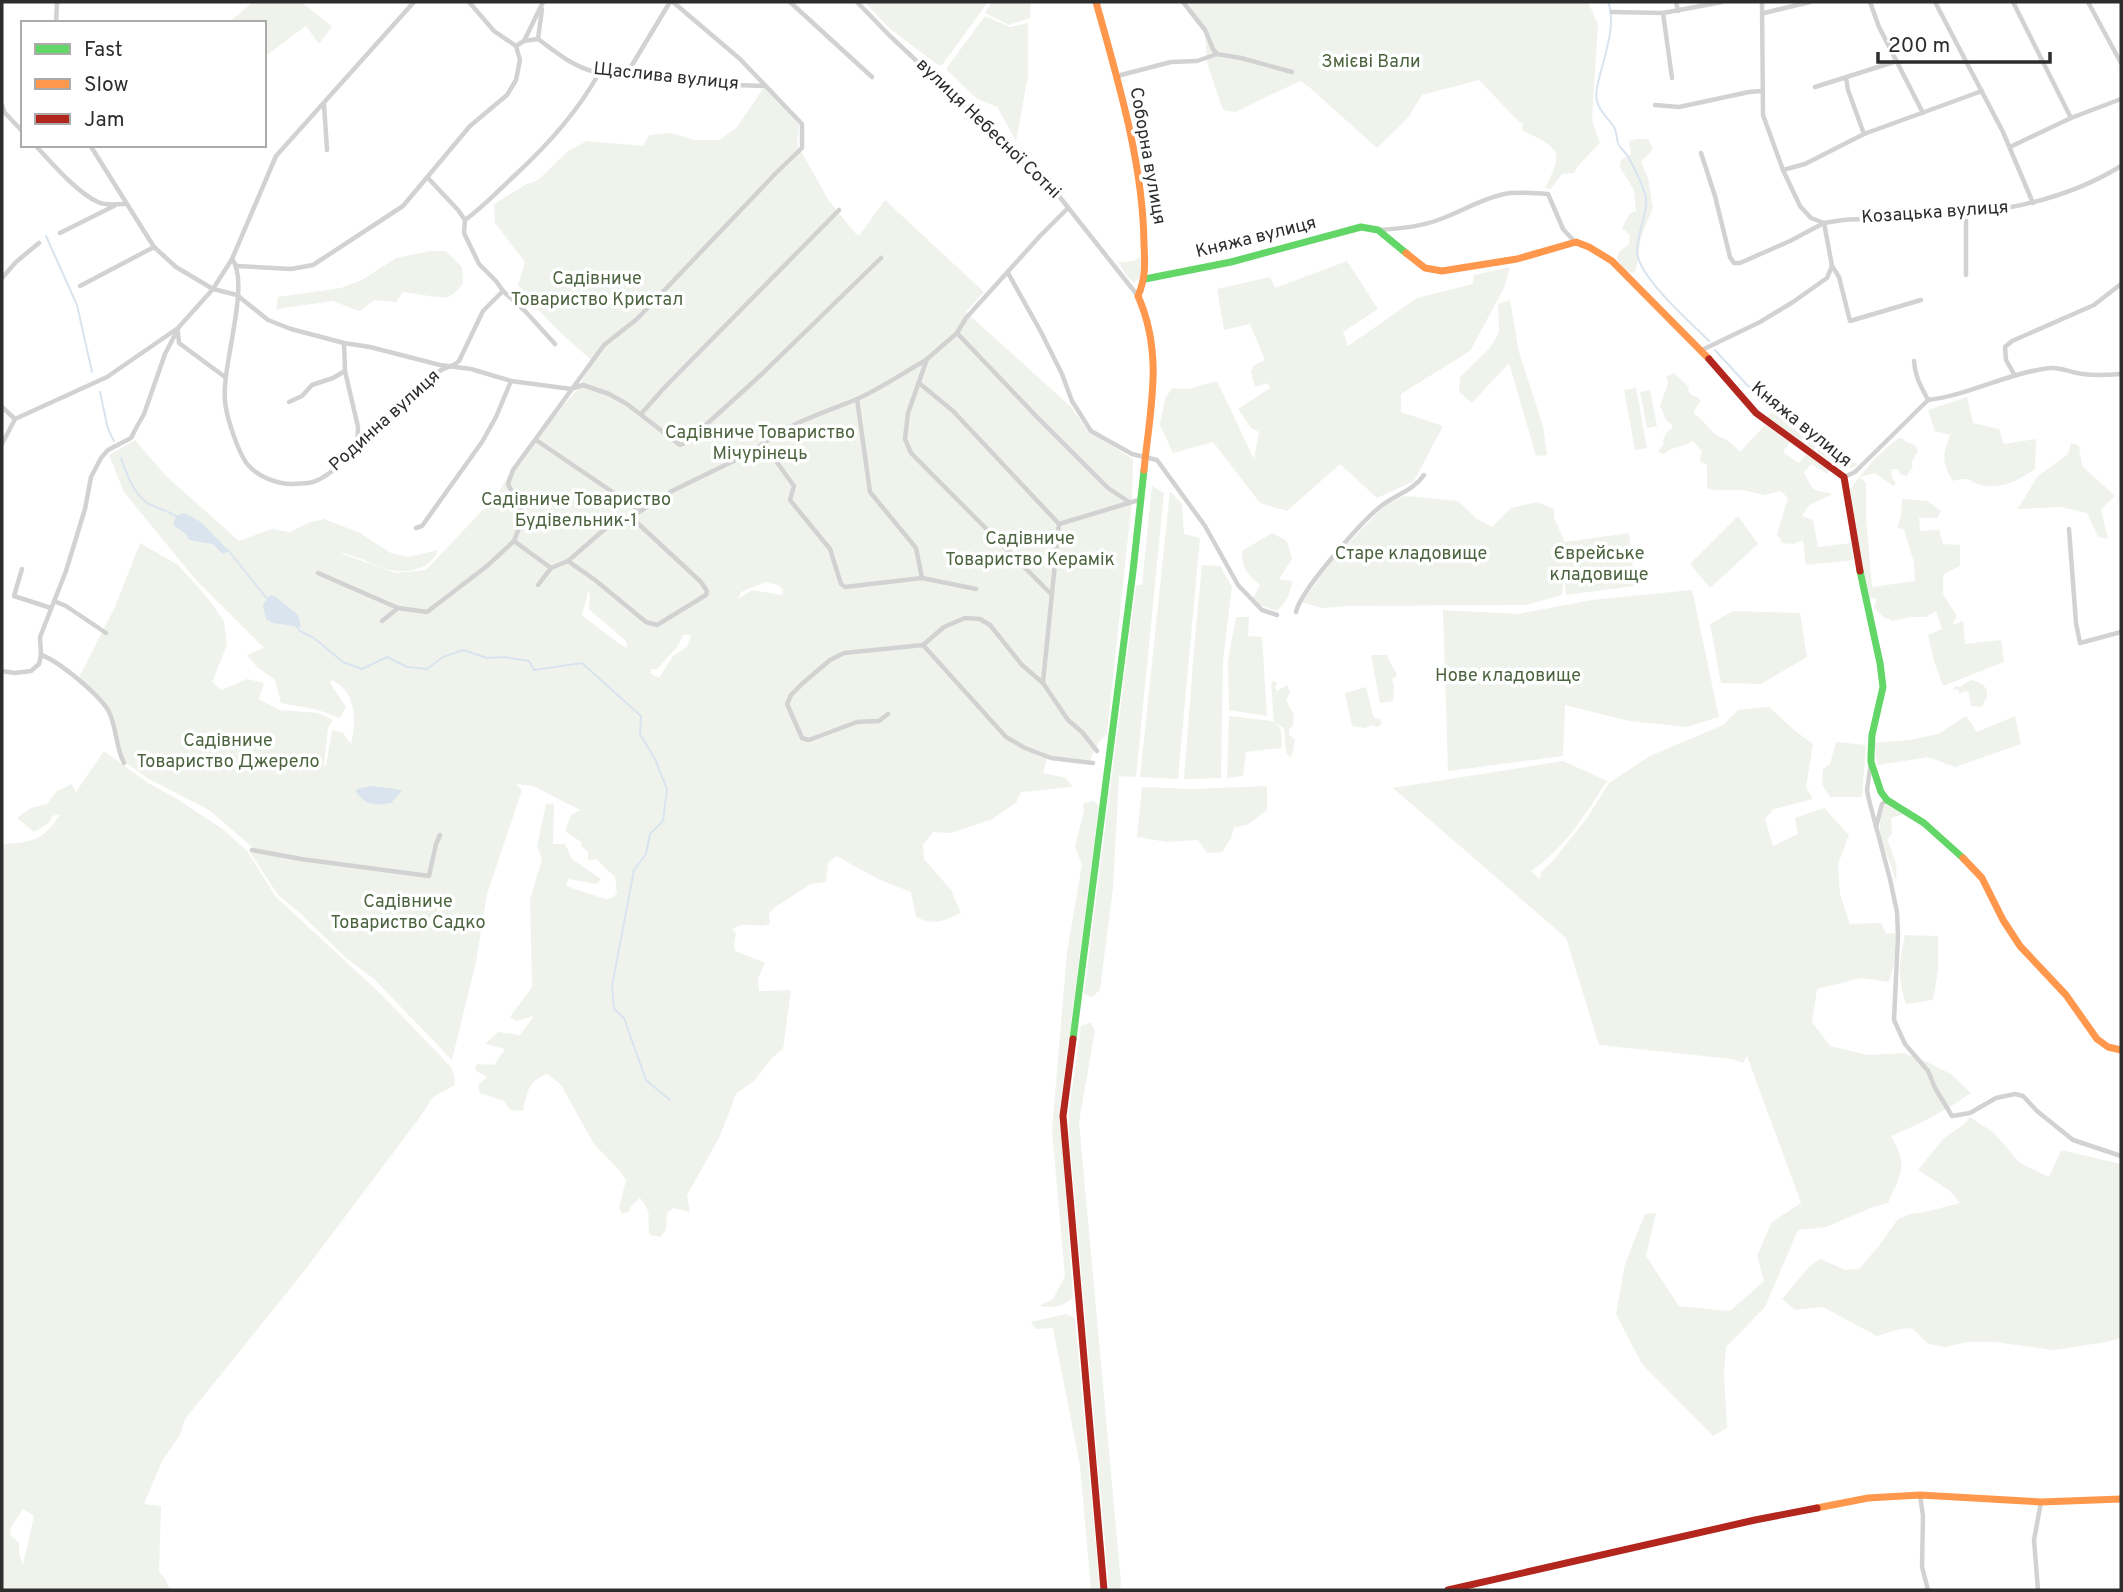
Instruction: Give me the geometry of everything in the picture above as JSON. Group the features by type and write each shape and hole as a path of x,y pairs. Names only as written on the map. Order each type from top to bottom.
{"street":[{"path":"56,21 57,2"},
{"path":"2,444 15,419 107,377 178,328 213,289 232,259 276,156 414,2"},
{"path":"232,259 237,266 291,269 313,265 403,206 470,126 507,95 516,80 520,60 516,46 494,31 469,2"},
{"path":"317,573 398,608 427,612 487,566 514,541 521,523 521,510 508,484 513,470 604,345 637,319 802,148 802,124 740,59 671,2 626,75"},
{"path":"790,2 872,77"},
{"name":"вулиця Небесної Сотні","path":"857,2 1055,191 1138,296"},
{"name":"Соборна вулиця","path":"1096,2 1129,127 1144,210 1145,279 1138,296"},
{"path":"1184,2 1205,30 1217,54 1292,72"},
{"path":"1676,2 1678,12"},
{"path":"1612,12 1678,12 1722,2"},
{"path":"1762,2 1763,116 1783,170 1800,205 1811,218 1824,223"},
{"path":"1763,13 1810,2"},
{"path":"1870,2 1879,27 1923,113"},
{"path":"1935,2 2010,147 2033,203"},
{"path":"2013,2 2071,118"},
{"path":"2088,2 2121,63"},
{"path":"516,46 524,41 538,39 543,3"},
{"path":"524,41 543,3"},
{"path":"1663,13 1672,78"},
{"name":"Щаслива вулиця","path":"538,39 580,68 599,73 708,84 765,86"},
{"name":"Соборна вулиця","path":"1117,76 1171,62 1196,61 1217,54"},
{"path":"1815,87 1897,61"},
{"path":"465,220 484,206 540,152 584,100 599,73"},
{"path":"1846,78 1864,134"},
{"path":"1655,105 1679,107 1762,91"},
{"path":"1783,170 1805,164 1864,134 1982,91"},
{"path":"2010,147 2071,118 2121,99"},
{"path":"324,103 327,150"},
{"path":"2,106 21,130"},
{"path":"37,147 68,180 97,202 127,204"},
{"path":"92,147 154,247 176,267 213,289 237,295 268,320 344,343 511,381 572,389 583,386 609,394 641,414 680,445 687,442 763,373 881,258"},
{"path":"1701,153 1734,264 1790,241 1824,223"},
{"name":"Козацька вулиця","path":"1824,223 1843,219 1999,211 2075,189 2121,166"},
{"path":"428,178 465,220 464,233 479,264 555,344"},
{"path":"1508,193 1538,193 1548,194 1563,229 1576,242 1517,259 1442,271 1425,268 1378,230 1405,229 1435,222 1508,193"},
{"path":"60,233 118,204"},
{"path":"538,585 551,568 568,561 606,528 754,451 810,416 857,399 927,359 957,333 966,318 1068,208"},
{"path":"641,414 664,387 839,210"},
{"path":"1966,214 1966,275"},
{"path":"1824,223 1832,265 1839,277 1850,321 1921,300"},
{"name":"Княжа вулиця","path":"1145,279 1231,262 1361,227 1378,230"},
{"name":"Княжа вулиця","path":"1576,242 1612,261 1701,351 1756,413 1844,477 1880,663 1883,687 1872,736 1871,762 1885,802"},
{"path":"2,278 39,243"},
{"path":"80,286 154,247"},
{"path":"1701,351 1760,322 1793,302 1827,278 1832,265"},
{"name":"Родинна вулиця","path":"237,266 237,295 225,377 225,401 231,429 247,465 270,480 286,484 311,483 333,471 342,458 392,420 441,370 454,366"},
{"path":"1008,273 1041,332 1072,401 1091,431 1132,454 1157,460 1205,526 1238,585 1262,610 1277,615"},
{"path":"2014,374 2006,360 2005,347 2012,341 2094,305 2121,284"},
{"path":"454,366 466,349 483,311 503,291"},
{"path":"1104,1590 1063,1116 1147,457 1154,339 1138,296"},
{"path":"178,328 179,343 225,377"},
{"path":"2,671 32,671 39,664 40,636 66,571 85,509 91,477 100,458 108,450 131,438 144,414 165,354 178,328"},
{"path":"957,333 1027,408 1108,488 1129,502"},
{"path":"344,343 345,371 358,427 357,448"},
{"path":"927,359 908,413 905,439 911,453 1052,595"},
{"path":"1914,361 1914,372 1927,400"},
{"path":"1844,477 1855,472 1927,400 1968,392 2014,374 2053,368 2087,375 2121,374"},
{"path":"289,402 302,396 312,385 345,371"},
{"path":"416,527 422,526 482,442 511,381"},
{"path":"919,383 953,411 1059,524 1043,683"},
{"path":"857,399 870,492 916,548 922,579"},
{"path":"2,407 15,419"},
{"path":"536,440 639,510"},
{"path":"763,443 794,486 790,500 830,549 841,584 845,587 922,579 976,589"},
{"path":"1296,612 1297,605 1319,575 1363,523 1383,504 1414,487 1424,475"},
{"path":"1059,524 1142,499"},
{"path":"568,561 646,622 657,625 706,596 707,590 701,582 631,517"},
{"path":"2069,529 2080,643 2121,632"},
{"path":"514,541 551,568"},
{"path":"22,569 14,596 51,608"},
{"path":"54,601 106,633"},
{"path":"382,621 398,608"},
{"path":"888,714 878,721 857,722 809,740 802,738 787,704 791,695 803,683 830,660 845,653 923,645 944,627 965,618 980,619 990,625 1022,665 1043,683 1068,720 1097,751"},
{"path":"923,645 1006,737 1051,758 1093,762"},
{"path":"41,655 54,659 99,699 108,711 124,763"},
{"path":"1871,762 1867,790 1890,879 1898,927 1894,1020 1905,1044 1927,1071 1952,1116 1970,1113 1996,1098 2015,1094 2023,1096 2073,1140 2121,1156"},
{"path":"1869,800 1885,802 1924,823 1960,855 1982,878 2003,920 2020,946 2066,995 2097,1039 2108,1047 2121,1050"},
{"path":"1875,828 1885,802"},
{"path":"252,850 338,865 429,876 440,835"},
{"path":"1920,1495 1923,1516 1922,1567 1928,1590"},
{"path":"1448,1590 1755,1520 1868,1498 1920,1495 2041,1502 2121,1499"},
{"path":"2038,1590 2034,1540 2041,1502"}],"green space":[{"path":"253,2 302,2 332,27 319,44 306,26 266,56 266,21 233,19"},
{"path":"865,2 988,2 942,65 938,65 889,28"},
{"path":"992,2 1031,2 1030,18 1009,25 985,13"},
{"name":"Змієві Вали","path":"1187,2 1588,2 1598,24 1592,120 1600,143 1574,173 1562,174 1551,189 1545,188 1555,165 1555,152 1551,146 1522,130 1523,123 1479,80 1422,95 1408,118 1377,148 1300,81 1235,112 1223,110 1207,63 1205,30"},
{"path":"985,16 1010,27 1028,23 1028,76 1016,141 997,107 976,98 946,69"},
{"path":"765,86 799,125 797,144 829,201 856,234 858,236 861,233 885,200 984,292 966,312 1071,407 1088,431 1133,459 1132,500 1107,733 1090,760 1048,756 1043,773 1066,778 1073,787 1021,792 1016,803 992,819 951,833 933,832 923,845 924,859 951,890 961,913 939,921 916,917 911,892 880,880 836,856 828,863 826,882 811,884 775,907 769,913 770,924 742,925 732,929 736,933 735,951 765,963 758,978 759,991 791,990 783,1049 772,1058 755,1080 736,1094 720,1136 687,1195 690,1212 673,1208 667,1213 666,1230 660,1237 650,1235 648,1213 640,1198 631,1206 629,1212 622,1214 619,1208 626,1180 594,1144 561,1085 547,1074 540,1077 529,1089 523,1111 510,1110 504,1101 480,1093 478,1085 487,1077 475,1070 477,1064 494,1065 505,1049 485,1044 498,1032 520,1035 534,1016 517,1021 510,1017 532,987 530,900 542,859 537,846 546,804 554,804 553,844 565,844 572,859 601,879 597,884 568,879 566,886 605,899 612,898 617,893 615,877 596,859 588,861 588,852 581,846 581,842 565,831 571,815 580,810 533,786 516,784 522,790 487,894 476,962 452,1060 374,979 346,958 278,895 249,851 252,847 209,810 147,778 125,762 110,711 77,681 115,607 140,543 178,565 224,621 227,645 212,682 221,690 247,679 264,683 259,699 279,710 318,713 333,720 328,728 326,766 332,730 343,733 351,744 354,716 346,692 332,680 330,683 346,707 340,718 318,710 281,703 275,680 256,666 247,655 264,648 195,579 124,492 109,455 135,440 166,476 239,541 272,529 290,532 324,519 360,533 391,553 409,557 438,550 427,564 403,571 390,570 340,553 396,573 426,570 497,495 510,473 556,413 580,387 594,362 554,326 518,285 525,262 495,223 494,204 538,180 568,151 587,141 643,146 649,135 671,133 694,140 720,140 737,127","holes":["766,582 778,585 783,590 782,595 752,590 738,599 741,592","588,592 589,609 626,641 627,648 582,615","683,635 691,635 687,647 673,656 659,678 650,673 678,646"]},
{"path":"1648,139 1653,149 1641,162 1648,178 1653,208 1641,237 1636,270 1633,273 1626,271 1617,259 1619,252 1629,244 1630,235 1622,228 1630,213 1636,211 1634,190 1620,167 1621,160 1631,154 1629,141"},
{"path":"446,251 462,267 463,284 450,296 435,297 403,292 396,302 375,300 359,311 333,301 276,309 278,297 341,288 362,280 396,258"},
{"path":"1140,257 1140,277 1134,283 1118,262 1134,261"},
{"path":"1347,261 1378,309 1343,332 1348,346 1417,298 1473,284 1474,275 1510,267 1504,288 1470,351 1401,394 1401,412 1443,426 1414,481 1377,498 1340,464 1287,511 1260,503 1213,442 1173,453 1160,425 1165,399 1172,388 1188,389 1217,381 1254,459 1259,432 1251,428 1238,409 1270,388 1267,383 1255,387 1251,372 1254,365 1265,360 1250,324 1224,330 1217,289 1270,277 1275,288"},
{"path":"1510,300 1519,352 1543,426 1547,455 1536,456 1509,363 1472,403 1459,392 1460,377 1490,348 1499,332 1498,304"},
{"path":"1674,373 1689,387 1691,395 1701,401 1694,414 1716,435 1727,440 1740,452 1765,425 1790,442 1783,452 1799,463 1806,454 1830,470 1827,474 1811,464 1804,472 1814,489 1833,494 1809,505 1802,516 1813,520 1818,547 1851,543 1853,560 1806,565 1803,540 1793,544 1782,543 1777,534 1788,498 1781,491 1764,495 1743,490 1707,488 1707,465 1700,461 1702,451 1693,441 1664,454 1658,452 1667,432 1672,429 1660,406 1668,383 1666,377"},
{"path":"1636,388 1647,448 1635,450 1624,390"},
{"path":"1650,390 1657,426 1647,428 1640,392"},
{"path":"1967,397 1973,423 1999,429 2004,444 2036,439 2035,469 2000,486 1981,485 1964,479 1953,481 1946,469 1944,458 1950,435 1935,431 1928,410"},
{"path":"1774,410 1789,426 1818,444 1813,450 1767,417"},
{"path":"1899,438 1915,445 1918,451 1907,476 1901,475 1898,469 1892,469 1891,475 1896,484 1893,486 1875,473 1860,477 1866,483 1872,587 1915,581 1914,562 1904,530 1897,527 1902,499 1927,501 1941,511 1937,518 1919,518 1920,531 1939,530 1943,544 1960,545 1960,566 1943,575 1943,594 1957,616 1952,625 1963,621 1965,644 2001,640 2004,662 1943,686 1928,635 1942,629 1936,611 1926,617 1893,621 1883,617 1874,607 1877,599 1868,597 1866,587 1850,490 1860,476 1872,462"},
{"path":"2071,443 2079,446 2082,466 2115,496 2101,509 2108,539 2098,537 2087,513 2061,507 2018,509 2037,477 2068,454"},
{"path":"1822,446 1858,465 1847,468 1836,465 1817,451"},
{"path":"1152,486 1164,493 1136,777 1119,776 1113,888 1100,990 1092,997 1084,994 1136,585 1142,585"},
{"path":"1170,491 1182,504 1184,534 1200,538 1178,779 1140,777"},
{"path":"1405,496 1458,501 1477,519 1492,527 1511,508 1537,502 1554,509 1554,518 1565,542 1629,533 1635,586 1566,595 1564,574 1562,595 1526,605 1322,608 1302,602 1336,556 1385,505"},
{"path":"1738,516 1758,544 1710,588 1690,564"},
{"path":"1272,533 1287,541 1292,559 1279,579 1292,581 1290,590 1285,602 1276,611 1260,605 1253,598 1260,585 1246,570 1242,556 1242,551"},
{"path":"1202,565 1220,566 1232,587 1223,660 1221,778 1184,779 1194,649"},
{"name":"Нове кладовище","path":"1692,590 1719,717 1687,727 1629,721 1565,705 1563,756 1448,771 1443,610 1518,614 1592,600"},
{"path":"1733,611 1800,613 1807,657 1761,684 1721,683 1710,624"},
{"path":"1236,617 1249,617 1248,636 1262,637 1267,716 1229,710 1228,661"},
{"path":"1371,655 1387,655 1395,670 1397,676 1392,679 1393,701 1380,703"},
{"path":"1971,680 1984,686 1986,690 1987,698 1981,707 1971,706 1969,693 1966,691 1960,694 1957,689 1953,690"},
{"path":"1271,683 1277,683 1277,691 1287,685 1290,692 1286,700 1294,715 1293,726 1289,729 1289,735 1295,739 1293,752 1290,758 1286,752 1284,728 1275,723 1281,729 1282,748 1246,752 1243,776 1227,778 1229,716 1274,723"},
{"path":"1366,687 1373,715 1375,719 1380,718 1382,724 1377,727 1352,726 1345,693"},
{"path":"1769,707 1813,744 1806,787 1813,799 1774,809 1765,819 1773,846 1798,834 1795,818 1824,808 1849,835 1838,864 1840,894 1850,924 1881,923 1886,934 1896,933 1894,965 1889,982 1861,978 1817,989 1812,1022 1830,1046 1868,1055 1903,1053 1951,1074 1971,1093 1932,1117 1891,1136 1900,1155 1901,1170 1888,1203 1826,1227 1798,1230 1765,1307 1726,1347 1724,1374 1727,1428 1713,1436 1642,1364 1616,1314 1625,1264 1645,1214 1656,1213 1646,1256 1679,1306 1730,1311 1764,1281 1757,1255 1772,1222 1801,1203 1747,1056 1743,1063 1732,1059 1599,1045 1566,938 1393,788 1563,761 1607,781 1564,841 1531,871 1540,879 1541,872 1587,818 1609,783 1650,756 1723,725 1738,710"},
{"path":"1966,716 1977,732 2015,716 2021,744 1955,767 1928,757 1877,764 1874,743 1938,734"},
{"path":"1836,742 1866,745 1862,797 1830,797 1822,784 1823,769 1830,764"},
{"path":"104,751 148,783 224,830 247,851 276,897 382,995 451,1067 454,1075 455,1085 433,1097 302,1274 185,1419 180,1435 162,1461 144,1504 161,1506 159,1572 170,1590 2,1590 2,844 21,843 42,835 60,814 52,816 49,823 34,832 17,818 31,808 47,804 57,791 72,784 76,792","holes":["23,1509 34,1516 23,1565 19,1543 11,1536 10,1529"]},
{"path":"1267,786 1267,810 1247,825 1234,827 1222,852 1207,853 1198,840 1167,842 1137,837 1142,787 1193,789"},
{"path":"1093,801 1099,805 1060,1108 1073,1297 1062,1305 1044,1307 1039,1306 1053,1299 1065,1276 1052,1130 1067,952 1082,864 1075,847 1084,811 1083,803"},
{"path":"1887,804 1905,814 1891,818 1892,834 1887,839 1896,865 1895,881 1881,835 1881,817"},
{"path":"1905,935 1938,936 1938,970 1933,1000 1906,1004 1900,970"},
{"path":"1090,1022 1095,1030 1079,1122 1120,1590 1109,1590 1069,1133 1069,1111 1081,1026"},
{"path":"1970,1117 1994,1133 2020,1163 2049,1177 2061,1150 2121,1164 2121,1338 2054,1350 1995,1342 1967,1342 1946,1347 1928,1344 1912,1328 1877,1336 1823,1307 1795,1310 1782,1299 1810,1266 1821,1259 1845,1270 1859,1269 1898,1219 1960,1203 1950,1191 1918,1170 1944,1138"},
{"path":"1066,1314 1075,1318 1100,1590 1091,1590 1080,1466 1053,1328 1036,1329 1031,1322"}],"shaded area":[{"path":"184,513 201,522 229,551 223,554 213,544 189,540 185,533 173,525 176,516"},
{"path":"270,595 298,615 301,627 273,623 266,619 263,605"},
{"path":"370,786 402,791 391,803 376,804 363,800 356,792 357,789"}],"waterway":[{"path":"1608,2 1610,30 1596,98 1614,127 1618,143 1632,164 1645,194 1646,206 1637,251 1639,261 1666,299 1709,341"},
{"path":"46,236 77,305 92,372"},
{"path":"1715,350 1747,385 1769,401 1790,425 1835,451"},
{"path":"100,392 108,429 114,441"},
{"path":"121,458 130,482 141,498 176,516"},
{"path":"228,550 268,600"},
{"path":"295,624 300,631 314,638 343,662 362,669 387,657 407,667 427,669 443,657 463,650 487,658 504,657 529,661 534,670 582,663 641,716 640,734 655,759 667,789 663,821 650,834 646,854 634,870 612,986 614,1009 624,1018 646,1080 670,1100"}],"traffic: fast":[{"path":"1145,279 1231,262 1361,227 1378,230 1406,253"},
{"path":"1073,1039 1144,470"},
{"path":"1860,571 1883,687 1872,735 1871,755 1881,792 1887,800 1924,823 1963,858"}],"traffic: slow":[{"path":"1096,2 1128,122 1143,213 1145,258 1138,296 1151,339 1153,361 1152,403 1144,470"},
{"path":"1406,253 1425,268 1442,271 1517,259 1576,242 1612,261 1709,359"},
{"path":"1963,858 1982,878 2003,920 2020,946 2066,995 2097,1039 2108,1047 2121,1050"},
{"path":"1817,1508 1868,1498 1920,1495 2041,1502 2121,1499"}],"traffic: jam":[{"path":"1709,359 1756,413 1844,477 1860,571"},
{"path":"1073,1039 1063,1116 1104,1590"},
{"path":"1448,1590 1817,1508"}],"park label":[{"name":"Садівниче Товариство Кристал","path":"597,289"},
{"name":"Садівниче Товариство Мічурінець","path":"760,443"},
{"name":"Садівниче Товариство Будівельник-1","path":"576,510"},
{"name":"Садівниче Товариство Керамік","path":"1030,549"},
{"name":"Старе кладовище","path":"1411,554"},
{"name":"Єврейське кладовище","path":"1599,564"},
{"name":"Садівниче Товариство Джерело","path":"228,751"},
{"name":"Садівниче Товариство Садко","path":"408,912"}]}
